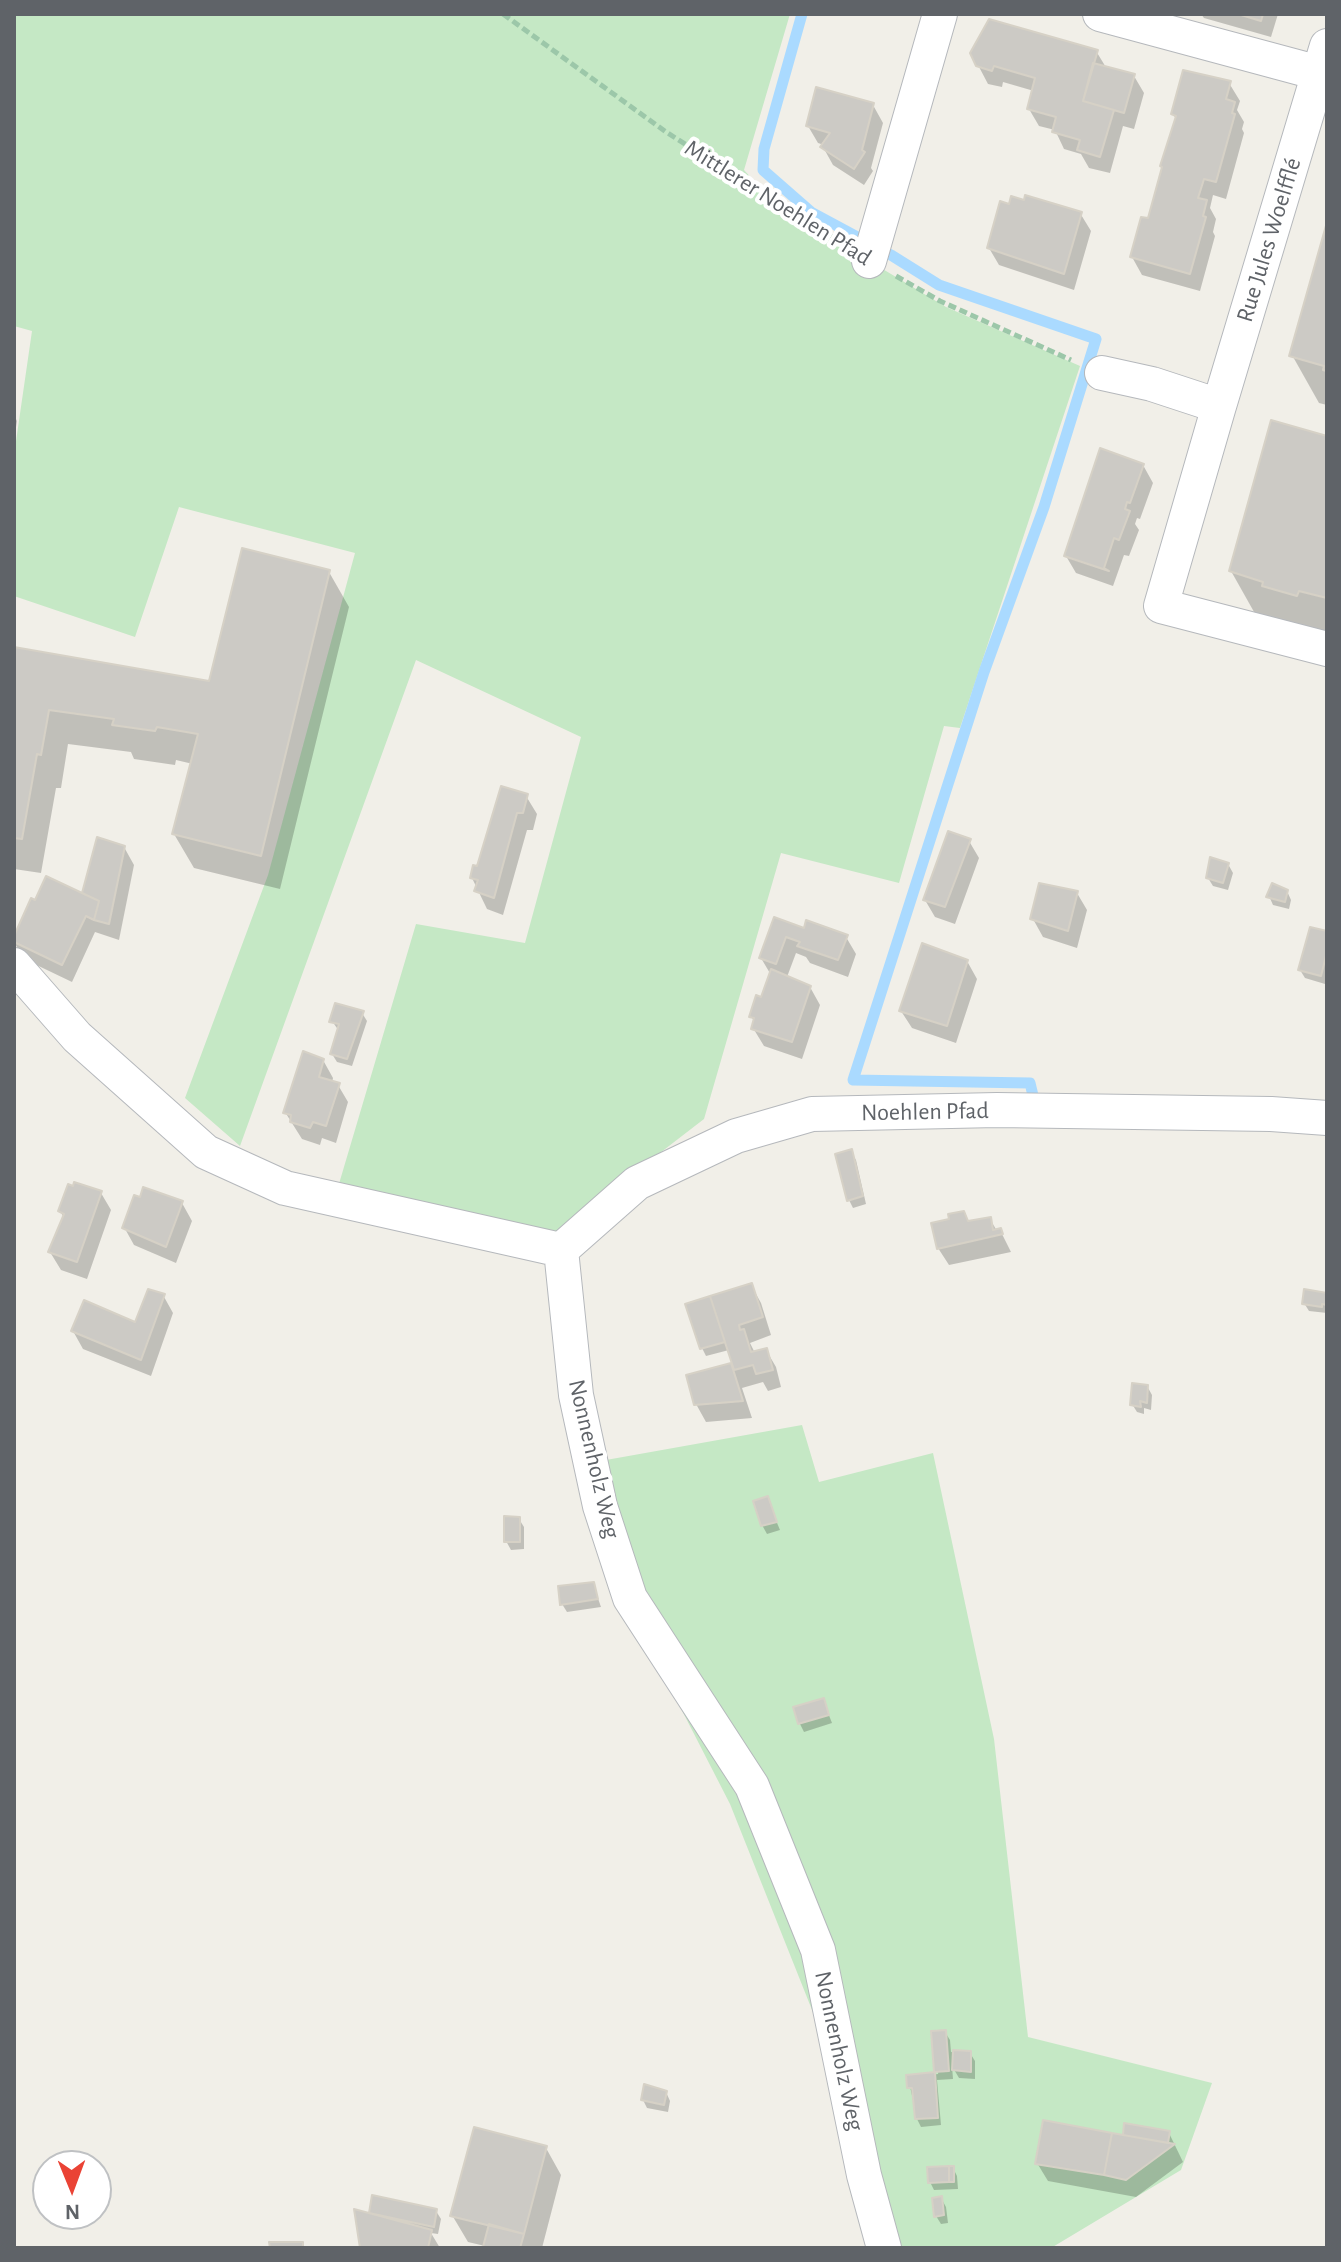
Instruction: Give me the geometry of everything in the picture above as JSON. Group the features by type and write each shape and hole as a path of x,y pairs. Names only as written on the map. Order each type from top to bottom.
{"street":[{"path":"869,261 940,14"},
{"name":"Rue Jules Woelfflé","path":"1100,14 1323,60 1219,406"},
{"path":"1087,367 1219,406 1161,606 1327,649"},
{"path":"14,965 77,1037 206,1152 285,1188 561,1250"},
{"name":"Noehlen Pfad","path":"561,1250 637,1183 736,1136 812,1114 997,1110 1271,1114 1327,1118"},
{"name":"Nonnenholz Weg","path":"561,1250 576,1395 600,1506 630,1598 752,1786 818,1950 864,2175 884,2248"}],"path":[{"name":"Mittlerer Noehlen Pfad","path":"503,14 666,132 869,261 940,301 1087,367"}],"green space":[{"path":"14,14 790,14 744,170 776,205 946,307 1080,366 960,728 944,726 899,883 781,853 704,1119 547,1240 333,1204 416,924 525,943 581,737 416,660 240,1146 185,1098 268,875 355,553 179,507 135,637 14,596 14,455 32,331 14,326"},
{"path":"802,1425 819,1482 933,1453 994,1739 1028,2037 1212,2083 1181,2170 1051,2248 869,2248 824,2040 730,1804 597,1545 578,1465"}],"building":[{"path":"1238,14 1263,14 1261,21"},
{"path":"989,19 1098,50 1083,101 1114,110 1100,157 1077,150 1080,140 1052,132 1056,117 1027,109 1035,78 994,66 992,71 976,66 970,53"},
{"path":"1093,63 1135,74 1124,113 1083,101"},
{"path":"1183,70 1231,81 1226,99 1235,102 1232,113 1235,114 1216,182 1204,179 1198,198 1207,200 1203,216 1206,217 1190,274 1130,257 1141,217 1148,218 1176,116 1171,114"},
{"path":"816,87 874,103 862,150 865,152 854,169 820,147 830,133 806,126"},
{"path":"1025,195 1082,212 1064,274 987,248 1000,201 1009,204 1011,196 1024,200"},
{"path":"1327,222 1327,371 1323,370 1324,366 1289,356"},
{"path":"1271,420 1327,436 1327,598 1299,591 1297,596 1262,586 1263,582 1229,571"},
{"path":"1100,448 1144,464 1130,503 1127,502 1125,509 1130,511 1119,540 1114,538 1104,568 1109,571 1064,556"},
{"path":"242,548 330,570 261,856 172,834 198,734 157,727 155,731 112,725 114,719 49,710 41,755 37,754 22,839 14,838 14,647 209,681"},
{"path":"501,786 528,794 523,813 517,813 494,898 474,891 478,880 470,878 473,865 477,866"},
{"path":"948,831 971,839 945,907 923,900"},
{"path":"97,837 125,846 109,924 94,920 99,901 82,893"},
{"path":"1210,857 1229,863 1223,883 1206,878"},
{"path":"46,876 99,901 94,920 86,916 62,965 14,942 31,898 35,900"},
{"path":"1039,883 1078,891 1068,931 1030,919"},
{"path":"1272,883 1288,890 1285,902 1266,897"},
{"path":"774,917 804,928 806,920 848,935 838,960 797,946 800,942 786,937 776,964 759,958"},
{"path":"1310,927 1327,931 1327,952 1321,976 1298,970"},
{"path":"922,943 968,960 947,1026 899,1011"},
{"path":"771,969 811,986 792,1042 751,1029 754,1018 749,1017 756,995 761,997"},
{"path":"335,1003 364,1011 347,1059 330,1054 339,1024 329,1022"},
{"path":"303,1051 324,1059 319,1077 340,1083 326,1126 313,1122 310,1128 290,1122 291,1115 283,1113"},
{"path":"852,1149 863,1196 847,1201 835,1154"},
{"path":"74,1182 102,1191 77,1262 48,1252 64,1214 58,1211 68,1184 73,1186"},
{"path":"143,1187 183,1201 166,1247 122,1228 134,1195 140,1197"},
{"path":"964,1211 968,1221 991,1217 993,1230 1001,1228 1003,1234 937,1249 931,1223 949,1219 948,1214"},
{"path":"752,1283 763,1317 739,1325 740,1330 744,1329 751,1352 767,1348 773,1370 756,1374 753,1365 734,1370 710,1296"},
{"path":"148,1289 165,1294 141,1360 71,1331 84,1300 135,1322"},
{"path":"1304,1289 1327,1293 1327,1305 1302,1304"},
{"path":"710,1296 725,1342 700,1349 685,1304"},
{"path":"731,1363 743,1401 694,1405 686,1375"},
{"path":"1132,1383 1148,1385 1147,1403 1140,1401 1141,1407 1130,1405"},
{"path":"768,1496 777,1522 761,1526 753,1501"},
{"path":"504,1516 520,1517 520,1542 504,1542"},
{"path":"594,1582 598,1599 560,1605 558,1586"},
{"path":"824,1698 829,1715 798,1724 793,1707"},
{"path":"946,2030 949,2071 934,2072 931,2031"},
{"path":"953,2050 971,2051 971,2072 952,2070"},
{"path":"935,2072 938,2118 915,2119 912,2088 907,2088 906,2075"},
{"path":"644,2084 667,2091 664,2105 641,2100"},
{"path":"1043,2120 1112,2133 1104,2175 1035,2164"},
{"path":"1124,2123 1170,2131 1168,2143 1123,2135"},
{"path":"474,2127 547,2146 524,2234 450,2216"},
{"path":"1112,2133 1175,2144 1126,2180 1104,2175"},
{"path":"949,2166 954,2166 954,2182 949,2182"},
{"path":"949,2166 949,2182 928,2183 927,2167"},
{"path":"372,2195 437,2209 434,2227 369,2213"},
{"path":"942,2196 944,2215 934,2217 932,2198"},
{"path":"354,2209 432,2230 428,2248 360,2248"},
{"path":"489,2224 524,2234 520,2248 483,2247"},
{"path":"269,2242 303,2242 303,2248 270,2248"}],"waterway":[{"path":"802,14 764,149 763,170 811,212 939,285 1096,339 1044,507 984,672 853,1080 1030,1083 1036,1108"}]}
